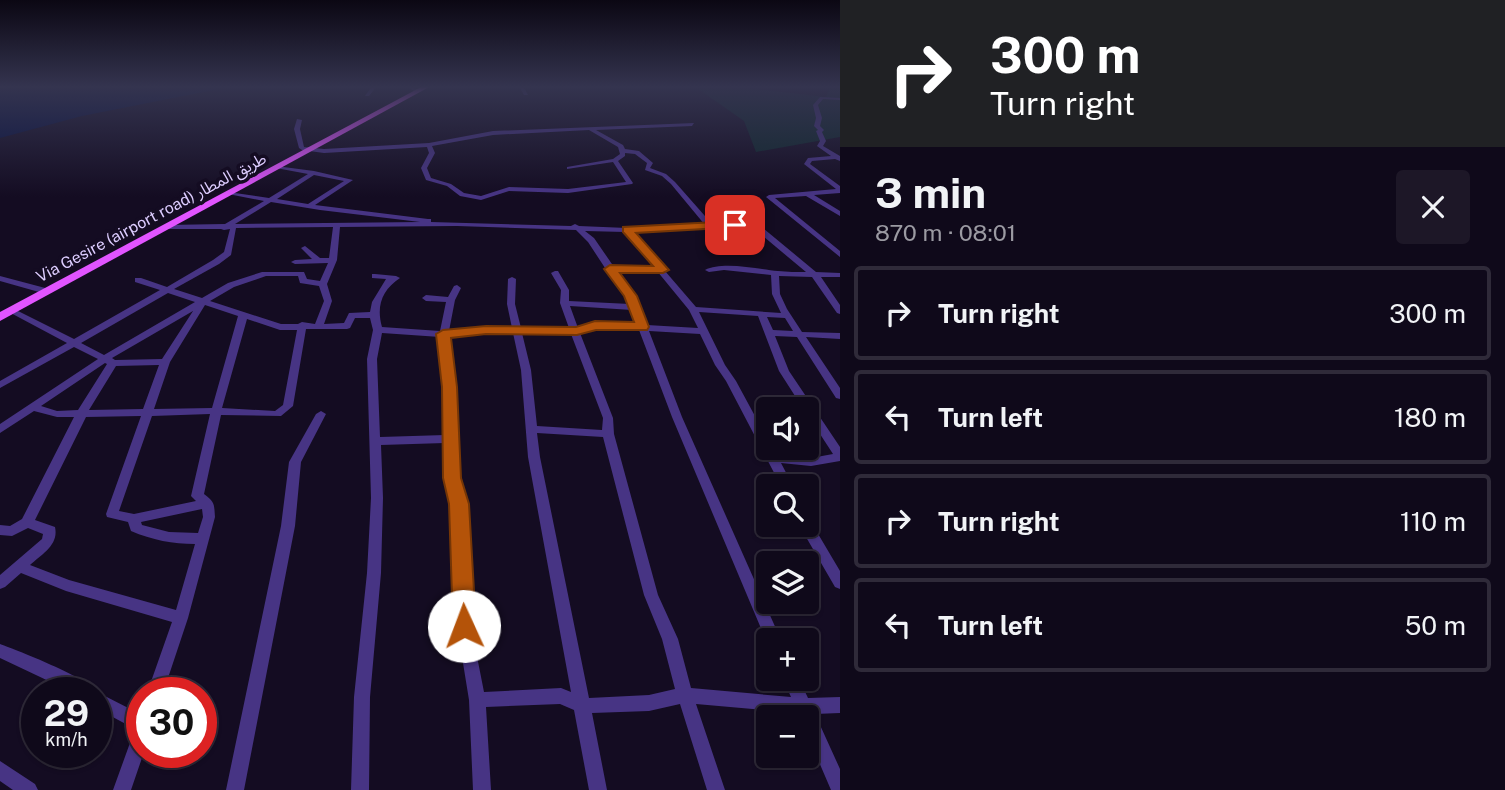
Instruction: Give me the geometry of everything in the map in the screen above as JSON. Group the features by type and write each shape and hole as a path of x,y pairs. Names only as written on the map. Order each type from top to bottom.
{"main road":[{"name":"Via Gesire (airport road) طريق المطار","path":"0,317 360,123"}],"street":[{"path":"299,123 302,148 311,150 429,145 493,133 692,124"},
{"path":"818,123 823,141 820,146 839,158"},
{"path":"590,128 609,138 623,151 637,152 650,163 647,169 664,175 673,183 709,225"},
{"path":"429,145 432,153 424,168 428,179 472,197 498,195 509,189 568,191 631,183 615,160"},
{"path":"569,168 615,160 623,155 623,151"},
{"path":"839,158 810,159 807,164 840,190"},
{"path":"278,167 350,180 309,206"},
{"path":"223,229 314,173"},
{"path":"840,190 769,197 840,256"},
{"path":"230,193 457,225"},
{"path":"808,195 840,214"},
{"path":"168,227 233,229 457,225 575,226 627,230 709,225 758,226 816,276 840,311"},
{"path":"319,324 328,301 323,285 337,226"},
{"path":"575,226 591,240 623,283 677,417 769,628"},
{"path":"0,385 70,342 168,291 228,253 233,229"},
{"path":"627,230 693,309 720,365 756,428"},
{"path":"304,248 318,260 329,260"},
{"path":"296,262 329,260"},
{"path":"709,270 724,268 816,276 840,275"},
{"path":"610,269 663,270"},
{"path":"555,273 565,290 564,303 577,331 608,418 608,434 651,595 670,639 716,790"},
{"path":"775,273 776,294 798,334 840,396"},
{"path":"0,429 231,285 265,274 301,274 303,281 323,285"},
{"path":"360,790 362,697 374,573 375,440 372,359 378,330 374,315 376,302 389,281 396,278 375,276"},
{"path":"0,278 46,291"},
{"path":"512,279 511,304 519,330 531,429 555,580 584,706 598,790"},
{"path":"138,280 280,327 319,324 347,326 352,315 374,315"},
{"path":"457,288 451,300 443,334 449,387 452,478 459,504 464,626 477,701 482,790"},
{"path":"426,298 451,300"},
{"path":"202,303 165,362 112,514 134,519 208,503"},
{"path":"564,303 634,307"},
{"path":"693,309 788,316"},
{"path":"11,311 111,360 165,362"},
{"path":"761,313 784,371 840,456 811,462 792,460"},
{"path":"208,503 197,496 216,411 243,316"},
{"path":"32,407 57,414 83,411 216,411 277,414 288,407 302,325"},
{"path":"378,330 443,334 519,330 577,331 595,325 704,331"},
{"path":"769,333 840,337"},
{"path":"0,530 12,531 27,522 111,360"},
{"path":"235,790 288,526 295,462 321,414"},
{"path":"531,429 608,434"},
{"path":"375,440 450,439"},
{"path":"161,677 181,618 209,517 208,503"},
{"path":"134,519 136,528 149,534 184,540 203,538"},
{"path":"0,583 48,541 50,531 27,522"},
{"path":"813,537 840,583"},
{"path":"19,566 66,585 181,618"},
{"path":"0,651 54,677"},
{"path":"477,701 561,696 584,706 649,703 685,695 792,705"},
{"path":"819,706 840,705"},
{"path":"819,742 840,790"},
{"path":"122,790 130,768"},
{"path":"0,770 29,790"}],"green space":[{"path":"745,123 840,123 840,137 756,152"}],"shaded area":[{"path":"0,123 56,123 0,138"}],"route":[{"path":"464,626 459,504 452,478 449,387 443,334 510,329 577,331 595,325 642,327 631,296 610,269 663,270 627,230 735,225"}]}
